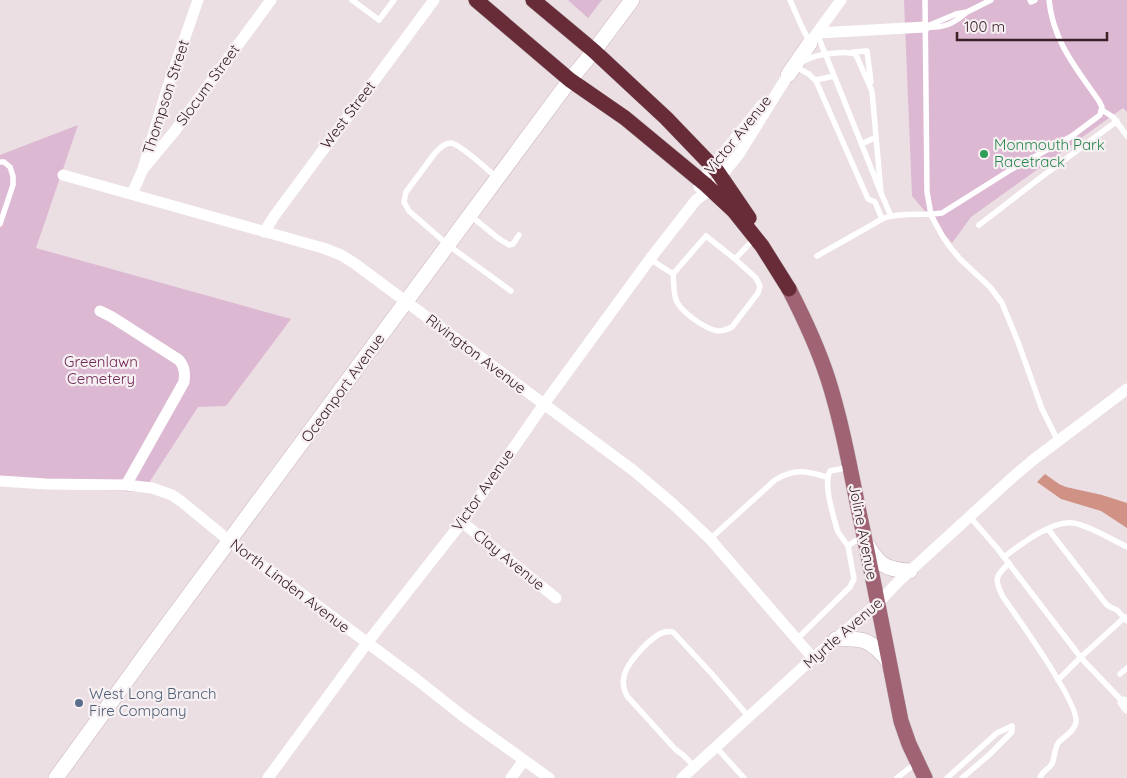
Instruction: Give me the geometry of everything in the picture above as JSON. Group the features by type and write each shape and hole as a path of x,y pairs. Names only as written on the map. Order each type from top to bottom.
{"highway":[{"path":"476,0 570,80 625,118 706,185 734,211 755,238 789,289"},
{"path":"533,0 594,51 666,118 717,172 762,236 789,289"}],"main road":[{"name":"Joline Avenue","path":"789,289 801,312 828,378 850,467 901,721 909,744 925,778"}],"street":[{"name":"Thompson Street","path":"132,194 143,169 166,92 198,0"},
{"name":"Slocum Street","path":"143,169 180,125 271,0"},
{"name":"West Street","path":"264,232 275,214 434,0"},
{"name":"Oceanport Avenue","path":"56,778 470,215 632,0"},
{"name":"Victor Avenue","path":"268,778 367,643 462,522 544,404 650,259 717,172 739,154 791,71 816,40 841,0"},
{"path":"816,40 832,32 925,27"},
{"name":"Rivington Avenue","path":"63,175 323,248 341,255 354,263 634,471 680,510 710,539 813,658"},
{"path":"100,311 179,360 184,369 184,382 126,485"},
{"name":"Myrtle Avenue","path":"682,778 813,658 877,604 898,582 1027,465 1126,390"},
{"name":"North Linden Avenue","path":"0,482 126,485 152,488 172,495 243,552 549,778"},
{"name":"Clay Avenue","path":"462,522 556,598"},
{"path":"865,541 879,562 897,571 910,572"},
{"path":"836,639 852,638 866,641 878,648 890,662"},
{"path":"511,778 524,760"}],"lane":[{"path":"352,0 378,20 394,0"},
{"path":"790,0 801,25 816,40 826,54 891,216"},
{"path":"925,0 927,192 932,214 943,238 950,247 990,287 1002,303 1042,409 1058,441"},
{"path":"925,27 941,27 957,20 960,15 991,0"},
{"path":"1030,0 1031,2 1035,0"},
{"path":"817,256 882,219 891,216 942,213 1072,136 1100,115 1102,110 1101,104 1059,41 1053,26 1049,0"},
{"path":"791,71 813,57 826,54 867,51 883,195"},
{"path":"851,52 856,55 872,91"},
{"path":"791,71 809,74 816,80 868,199 875,202 882,219"},
{"path":"816,80 834,76"},
{"path":"1102,110 1117,121 1127,136"},
{"path":"979,225 1117,121"},
{"path":"862,144 876,137"},
{"path":"498,178 461,148 451,143 445,144 412,184 404,196 404,202 406,207 448,245 511,291"},
{"path":"0,162 4,162 10,167 13,185 0,224"},
{"path":"875,202 883,195"},
{"path":"470,215 509,245 514,244 519,236"},
{"path":"706,236 756,278 760,286 758,293 732,327 719,331 708,328 684,311 676,300 673,274 706,236"},
{"path":"735,259 755,238"},
{"path":"650,259 673,274"},
{"path":"797,639 850,587 854,579 848,546 837,529 830,502 827,478 830,471 850,467"},
{"path":"710,539 775,480 785,474 809,472 827,478"},
{"path":"970,517 997,548 1080,657 1125,705"},
{"path":"1004,557 1029,539 1064,523 1075,523 1127,547"},
{"path":"1048,529 1106,604 1126,618 1080,657 1058,680"},
{"path":"848,546 855,540 865,541"},
{"path":"1009,564 998,577 999,588 1058,680 1075,710 1077,722 1072,731 1058,744 1052,763 1042,772 1040,778"},
{"path":"694,766 627,696 624,688 624,676 631,662 647,643 664,632 673,632 749,717"},
{"path":"1120,674 1127,668"},
{"path":"947,778 997,733 1012,726 1011,733 962,778"},
{"path":"716,747 744,778"},
{"path":"897,778 917,762"}],"green space":[{"path":"568,0 602,0 588,18"},
{"name":"Monmouth Park Racetrack","path":"904,0 1127,0 1127,112 1123,108 971,217 952,243 912,196"},
{"name":"Greenlawn Cemetery","path":"78,125 36,248 291,319 226,406 198,407 143,492 0,486 0,155"}],"shaded area":[{"path":"1045,474 1066,487 1127,503 1127,528 1101,511 1061,499 1037,482"}],"place":[{"name":"Monmouth Park Racetrack","path":"984,154"},
{"name":"West Long Branch Fire Company","path":"79,703"}]}
